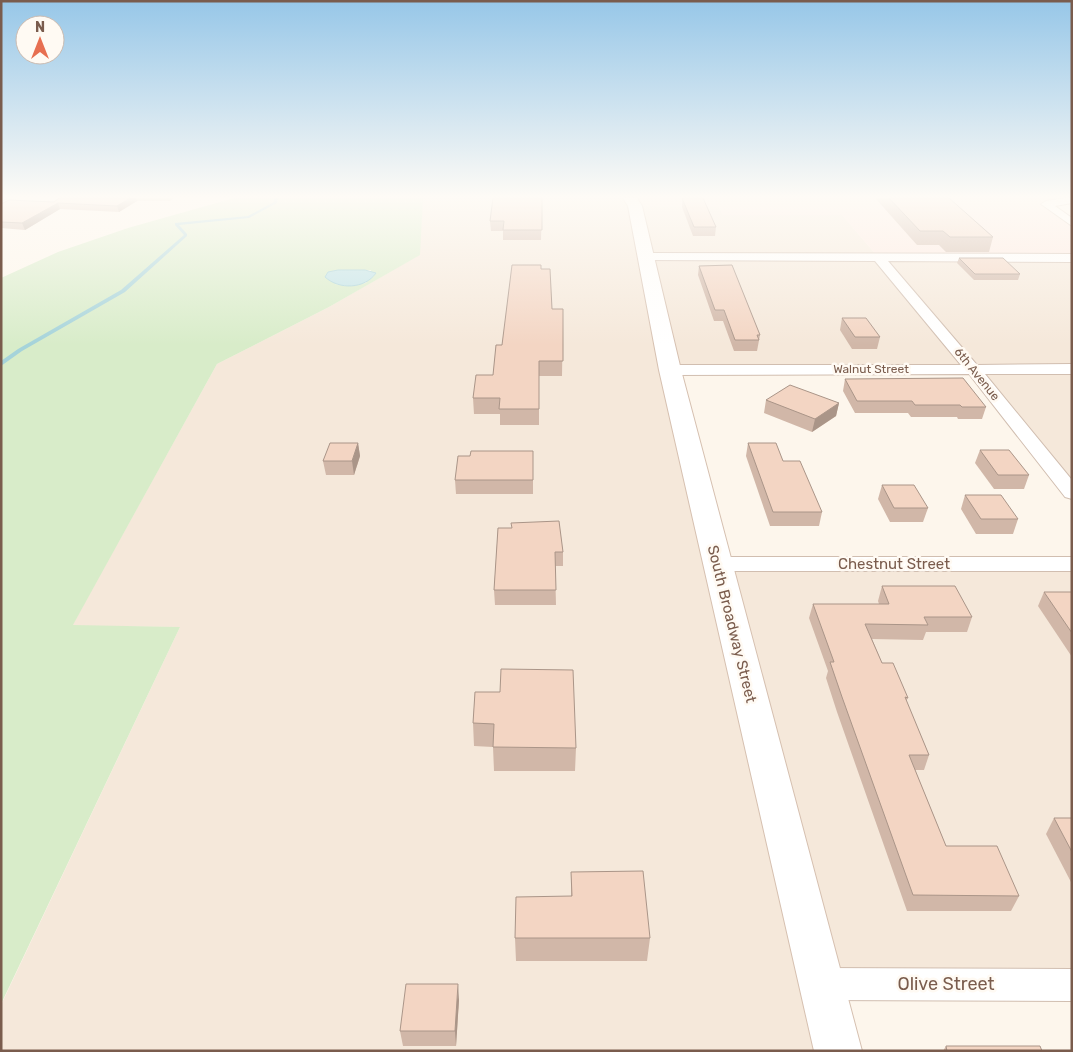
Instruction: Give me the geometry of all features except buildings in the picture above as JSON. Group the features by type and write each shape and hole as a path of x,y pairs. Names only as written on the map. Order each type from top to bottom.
{"street":[{"name":"South Broadway Street","path":"645,247 670,370 838,1051"},
{"path":"647,257 1072,258"},
{"name":"6th Avenue","path":"879,258 973,369 1072,493"},
{"name":"Walnut Street","path":"670,370 1072,369"},
{"name":"Chestnut Street","path":"717,564 1072,564"},
{"name":"Olive Street","path":"820,984 1072,985"}],"shaded area":[{"path":"420,247 870,247 879,258 1072,258 1072,493 973,369 671,369 717,564 1072,564 1072,985 821,984 838,1051 1,1051 1,1005 180,627 72,626 217,364 329,307 419,255"},
{"path":"870,247 1072,247 1072,258 879,258"}],"green space":[{"path":"72,247 420,247 420,255 329,307 217,364 73,625 180,627 1,1004 1,278","holes":["371,270 366,283 346,286 335,284 333,271"]}],"water":[{"path":"365,270 376,273 359,285 344,286 325,277 328,272"}],"waterway":[{"path":"1,364 20,350 123,291 172,247"}]}
